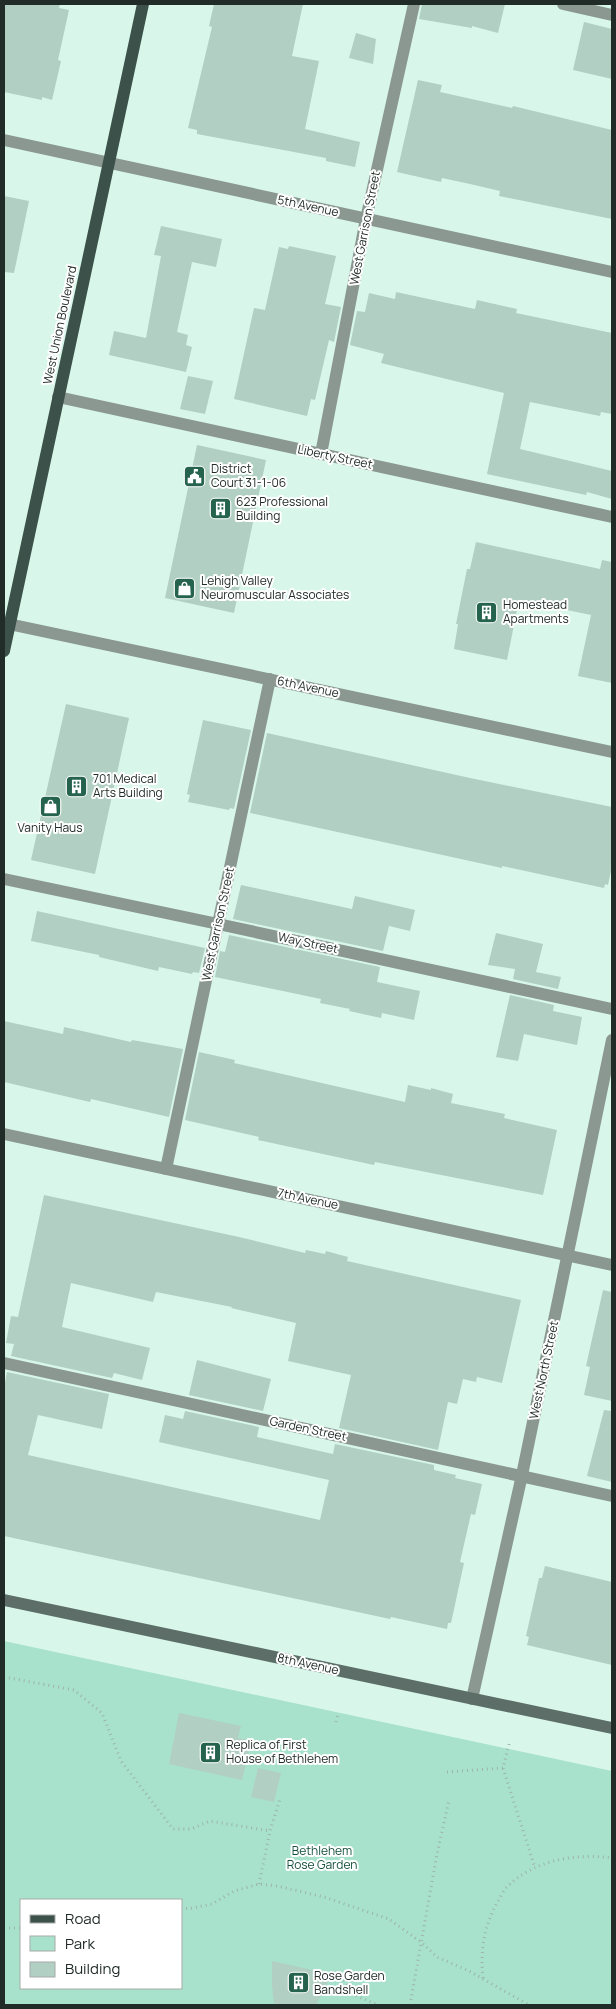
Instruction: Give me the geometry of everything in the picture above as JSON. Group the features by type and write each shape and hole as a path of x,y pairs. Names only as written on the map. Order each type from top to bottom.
{"main road":[{"name":"West Union Boulevard","path":"4,651 7,623 143,4"},
{"name":"8th Avenue","path":"4,1600 612,1728"}],"street":[{"name":"West Garrison Street","path":"322,454 366,219 414,4"},
{"path":"562,4 612,15"},
{"name":"5th Avenue","path":"4,140 612,272"},
{"name":"Liberty Street","path":"58,397 612,517"},
{"name":"6th Avenue","path":"7,623 612,752"},
{"name":"West Garrison Street","path":"166,1168 270,679"},
{"name":"Way Street","path":"4,879 612,1009"},
{"name":"West North Street","path":"472,1699 522,1475 612,1040"},
{"name":"7th Avenue","path":"4,1134 612,1265"},
{"name":"Garden Street","path":"4,1363 612,1496"}],"path":[{"path":"4,1678 74,1690 102,1713 121,1761 173,1829 191,1829 210,1821 270,1831"},
{"path":"336,1722 338,1714"},
{"path":"508,1744 503,1768 535,1868"},
{"path":"447,1772 503,1768"},
{"path":"259,1884 270,1831 280,1799"},
{"path":"410,2005 437,1854 449,1800"},
{"path":"483,1979 481,1958 488,1919 505,1888 535,1868 559,1858 612,1858"},
{"path":"182,1909 212,1904 234,1891 259,1884 277,1886 324,1897 389,1919 422,1943 437,1957 483,1979 529,2005"},
{"path":"4,1928 20,1928"},
{"path":"344,1980 354,1994 378,2005"}],"green space":[{"name":"Bethlehem Rose Garden","path":"4,1641 612,1771 612,2005 4,2005"}],"building":[{"path":"4,4 60,4 59,8 69,10 58,60 61,61 52,100 42,97 42,100 4,92"},
{"path":"214,4 303,4 292,56 319,61 305,129 360,142 355,167 326,161 326,158 197,134 197,130 188,128 212,27 209,26"},
{"path":"422,4 505,4 498,33 472,26 472,28 419,19"},
{"path":"584,22 612,29 612,79 573,70"},
{"path":"356,33 376,39 373,64 349,58"},
{"path":"418,80 442,85 440,92 512,108 513,106 612,130 612,219 499,196 500,191 470,184 442,178 441,182 397,172"},
{"path":"4,196 29,201 14,273 4,272"},
{"path":"161,226 222,239 216,267 192,262 177,332 188,335 186,345 192,347 186,372 109,355 114,331 146,338 161,256 154,255"},
{"path":"289,246 336,256 325,304 341,307 334,342 329,340 315,400 311,399 307,416 234,399 254,308 265,310 279,247 288,249"},
{"path":"396,292 475,309 477,300 517,309 516,313 612,333 612,414 601,412 600,416 530,402 520,449 612,471 612,499 587,492 586,495 487,474 504,393 381,363 384,354 350,345 357,311 365,312 369,293 395,299"},
{"path":"188,376 213,381 205,414 180,409"},
{"name":"623 Professional Building","path":"197,445 266,460 234,613 165,598"},
{"name":"Homestead Apartments","path":"476,542 600,569 602,560 612,562 612,683 578,676 591,615 519,600 507,660 454,649 458,624 456,624 467,569 470,569"},
{"name":"701 Medical Arts Building","path":"66,704 129,718 95,874 31,860"},
{"path":"203,720 251,730 234,809 230,808 229,810 188,802 190,795 187,794"},
{"path":"267,733 612,807 612,866 608,885 605,884 604,888 502,866 502,868 250,813"},
{"path":"241,885 352,909 355,896 415,910 410,931 389,926 383,951 233,919"},
{"path":"37,911 205,948 199,973 193,972 192,974 159,967 158,971 99,957 99,955 31,941"},
{"path":"496,933 543,944 536,972 561,977 558,989 513,979 515,969 488,965"},
{"path":"229,935 380,967 377,982 420,991 414,1020 382,1013 381,1018 320,1003 321,999 215,977 220,951 225,952"},
{"path":"510,995 554,1005 553,1011 582,1017 577,1045 524,1034 518,1061 496,1057"},
{"path":"4,1021 63,1034 64,1027 131,1042 132,1040 183,1049 169,1117 91,1099 90,1102 4,1082"},
{"path":"199,1052 235,1060 234,1063 405,1102 408,1085 431,1090 431,1088 453,1094 451,1103 505,1114 504,1118 557,1130 543,1195 375,1162 374,1165 258,1140 259,1137 185,1120"},
{"path":"44,1195 305,1253 306,1250 325,1254 326,1251 348,1257 347,1261 521,1300 502,1383 477,1377 476,1382 463,1379 457,1404 448,1402 438,1450 339,1428 351,1375 288,1361 296,1323 232,1307 156,1292 153,1302 71,1283 62,1327 150,1348 142,1380 114,1373 112,1378 11,1356 14,1344 6,1343 11,1316 18,1317"},
{"path":"603,1290 612,1292 612,1401 584,1395 590,1367 586,1366"},
{"path":"197,1360 271,1379 263,1411 189,1395"},
{"path":"7,1372 109,1394 102,1429 38,1415 28,1455 320,1520 329,1480 159,1442 165,1415 183,1419 185,1411 259,1427 257,1437 333,1454 335,1444 434,1465 434,1470 456,1475 455,1478 482,1484 475,1515 471,1514 460,1562 464,1563 451,1623 448,1623 447,1629 391,1617 390,1619 4,1536 4,1388"},
{"path":"604,1410 612,1411 612,1482 587,1476"},
{"path":"545,1566 612,1582 612,1665 527,1645 529,1637 526,1636 539,1578 542,1578"},
{"name":"Replica of First House of Bethlehem","path":"179,1713 241,1726 238,1738 251,1741 242,1780 169,1764"},
{"path":"258,1768 281,1773 274,1802 251,1797"},
{"name":"Rose Garden Bandshell","path":"272,1961 330,1974 316,2005 284,2005 274,2003"}],"place":[{"name":"District Court 31-1-06","path":"195,476"},
{"name":"623 Professional Building","path":"220,509"},
{"name":"Lehigh Valley Neuromuscular Associates","path":"185,588"},
{"name":"Homestead Apartments","path":"487,612"},
{"name":"701 Medical Arts Building","path":"77,786"},
{"name":"Vanity Haus","path":"50,807"},
{"name":"Replica of First House of Bethlehem","path":"210,1752"},
{"name":"Rose Garden Bandshell","path":"298,1983"}]}
